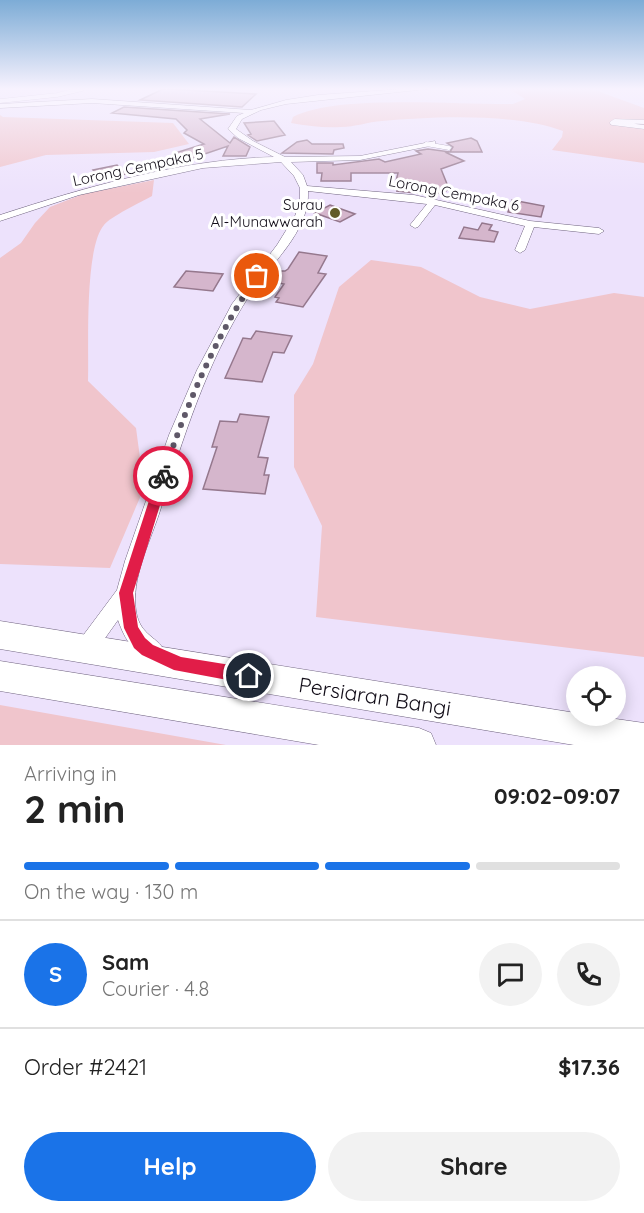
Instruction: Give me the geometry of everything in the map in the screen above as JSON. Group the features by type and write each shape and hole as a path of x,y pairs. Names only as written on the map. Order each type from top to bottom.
{"main road":[{"name":"Persiaran Bangi","path":"0,635 644,740"},
{"path":"0,676 419,745"}],"street":[{"path":"86,648 126,593 186,408 238,303 301,215 304,206 304,188 285,160 237,134 232,129 234,124"},
{"name":"Lorong Cempaka 5","path":"0,218 77,193 166,173 225,163 360,158 429,144"},
{"name":"Lorong Cempaka 6","path":"304,188 374,193 434,201 530,224 599,231"},
{"path":"415,225 434,201"},
{"path":"520,250 530,224"},
{"path":"126,593 128,620 139,643 148,650 180,665"}],"lane":[{"path":"615,124 633,128 644,124"},
{"path":"429,144 449,148"}],"shaded area":[{"path":"0,124 174,124 189,144 154,152 46,155 0,167"},
{"path":"296,124 365,124 351,126 316,127"},
{"path":"537,124 644,124 644,163 552,150 562,137 563,131"},
{"path":"154,180 152,196 104,225 93,254 89,299 88,381 136,428 144,488 110,568 0,564 0,258 21,243 50,207 83,194"},
{"path":"371,260 421,267 480,297 530,309 614,293 644,297 644,657 316,617 322,526 294,467 294,395 313,364 339,287"},
{"path":"0,705 226,745 0,745"}],"building":[{"path":"181,124 206,124 230,143 234,137 250,147 246,156 223,156 228,146 190,159 175,153 204,144 184,133 187,130"},
{"path":"244,124 276,124 285,135 257,141 248,135 251,134"},
{"path":"471,138 477,141 482,152 450,152 453,147 447,143"},
{"path":"307,140 312,144 343,144 344,148 334,150 333,154 282,153 297,142"},
{"path":"428,149 450,152 445,152 464,161 441,169 449,189 441,194 427,190 426,194 397,191 398,189 394,189 398,173 351,173 351,181 321,181 322,173 317,173 317,163 333,163 333,165 379,159 385,162 421,154 416,151"},
{"path":"117,165 126,174 101,179 93,170"},
{"path":"512,200 544,206 541,217 508,212"},
{"name":"Surau Al-Munawwarah","path":"330,205 355,214 340,222 315,213"},
{"path":"482,223 492,225 489,230 498,232 494,242 459,238 464,227 478,230"},
{"path":"299,252 327,256 318,273 326,274 303,307 276,302 279,298 275,297 284,284 271,282 279,271 288,269"},
{"path":"186,271 223,274 213,291 174,287"},
{"path":"256,331 292,336 284,353 273,352 262,382 225,378 243,338 251,339"},
{"path":"240,414 269,417 258,457 268,458 264,475 269,475 265,494 203,489 217,447 212,447 220,421 237,422"}],"way so far":[{"path":"163,476 186,408 238,303 257,276"}],"place":[{"name":"Surau Al-Munawwarah","path":"335,213"}],"route":[{"path":"163,476 126,593 128,620 134,636 148,650 180,665 249,676"}]}
